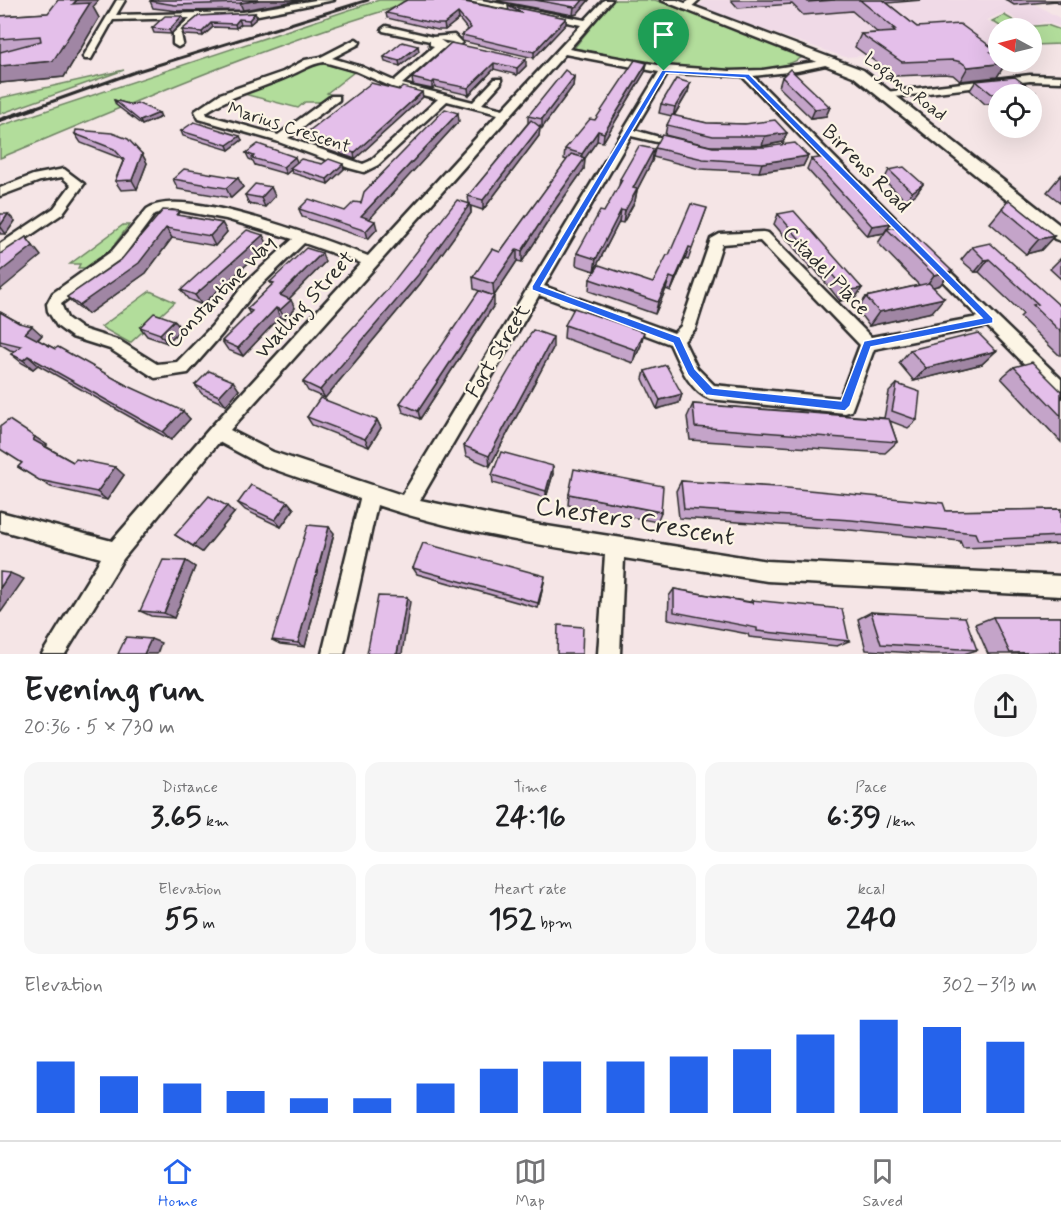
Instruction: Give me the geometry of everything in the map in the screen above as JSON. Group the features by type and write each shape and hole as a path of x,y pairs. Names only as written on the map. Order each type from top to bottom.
{"street":[{"path":"88,57 122,0"},
{"path":"111,18 243,15 330,0"},
{"path":"468,0 586,23"},
{"path":"500,7 507,0"},
{"name":"Watling Street","path":"53,654 116,552 217,432 608,0"},
{"name":"Logans Road","path":"667,0 691,4 858,73 1061,235"},
{"path":"178,44 177,33 198,16"},
{"path":"386,29 437,43 466,47"},
{"path":"385,42 397,32"},
{"name":"Marius Crescent","path":"356,42 324,59 308,62 286,74 224,96 201,111 203,117 280,139 364,168 374,163 445,98"},
{"path":"395,85 437,43"},
{"path":"561,50 664,71 747,76 832,61"},
{"path":"324,59 359,69 395,85 505,113"},
{"name":"Fort Street","path":"406,506 664,71"},
{"name":"Birrens Road","path":"747,76 1061,390"},
{"path":"886,95 1030,78 1061,79"},
{"path":"475,105 498,81"},
{"path":"280,139 336,98"},
{"path":"308,105 322,108"},
{"path":"628,132 686,146"},
{"path":"793,145 813,143"},
{"path":"0,192 37,178 64,173 78,184 58,212 0,251"},
{"name":"Constantine Way","path":"302,239 251,286 217,330 182,368 155,371 115,345 77,333 62,322 55,311 54,304 58,297 102,267 124,247 149,213 164,205 209,211 259,224 372,262"},
{"name":"Citadel Place","path":"763,236 868,344 845,406 710,392 691,372 676,340 687,329 716,242 720,238 763,236"},
{"path":"536,288 676,340"},
{"name":"Citadel Place","path":"868,344 990,320"},
{"name":"Chesters Crescent","path":"217,432 268,459 406,506 534,534 767,571 1061,586"},
{"path":"333,654 370,494"},
{"path":"0,521 116,552"},
{"path":"609,654 615,547"}],"shaded area":[{"path":"705,0 1028,0 1061,19 1061,27 1042,23 1042,18 1015,18 1006,13 988,18 988,49 845,57 696,7"}],"green space":[{"path":"379,0 407,0 400,6 298,39 198,76 0,158 0,126"},
{"path":"613,0 655,0 807,54 786,65 758,70 727,71 660,65 574,48"},
{"path":"1042,25 1061,30 1061,44 1042,45"},
{"path":"313,64 326,64 354,72 327,93 332,95 323,102 305,102 298,108 244,94 285,79"},
{"path":"124,70 0,114 0,98"},
{"path":"123,225 129,225 112,248 88,268 78,268 80,264 70,264"},
{"path":"150,291 175,302 130,343 101,327"}],"building":[{"path":"58,0 77,0 73,4 90,3 53,61 0,66 0,52 41,41 40,36 0,39 0,16 48,13"},
{"path":"151,0 259,0 240,3 175,5"},
{"path":"407,0 454,0 522,13 508,6 566,18 534,52 462,35 471,28 458,13 444,24 437,24 386,13"},
{"path":"535,0 583,0 574,7"},
{"path":"806,0 835,0 808,2"},
{"path":"860,0 883,0 917,27 960,24 988,45 988,65 968,67 953,60 902,62 861,34 895,32 892,29 895,29"},
{"path":"255,13 249,20 239,19 235,24 211,23 202,32 182,30 199,16"},
{"path":"165,16 182,16 169,30 152,28"},
{"path":"402,42 418,46 399,61 384,57"},
{"path":"451,43 526,59 517,68 494,63 468,88 412,78"},
{"path":"635,60 647,63 604,133 598,131 582,154 565,149 590,119 595,120"},
{"path":"790,69 830,107 815,109 782,77"},
{"path":"565,70 574,77 542,119 528,116"},
{"path":"1015,77 1024,84 988,84 988,91 976,81"},
{"path":"676,79 690,83 675,107 661,104"},
{"path":"371,83 399,90 403,87 422,92 354,153 340,148 343,145 305,134"},
{"path":"114,100 132,105 137,103 159,113 140,121"},
{"path":"445,109 458,113 361,216 375,221 366,231 299,209 309,199 345,211 354,202 361,203 364,192"},
{"path":"672,115 707,123 745,124 775,120 787,133 765,136 713,136 667,125"},
{"path":"531,120 540,127 483,200 468,196"},
{"path":"194,122 240,136 227,145 181,131"},
{"path":"76,130 112,133 128,139 142,154 132,180 115,181 124,160 114,149 75,134"},
{"path":"662,135 713,147 765,147 795,143 808,156 762,163 703,159 655,148"},
{"path":"258,144 295,157 283,167 252,158 254,156 246,153"},
{"path":"639,146 654,149 633,188 637,189 625,211 621,210 596,259 577,253 600,211 604,212"},
{"path":"571,154 585,158 522,251 517,249 493,284 473,277 492,249 500,252"},
{"path":"827,157 891,223 872,226 811,159"},
{"path":"301,159 322,164 329,159 343,164 327,179 290,168"},
{"path":"904,167 923,184 912,192 889,170"},
{"path":"184,169 238,178 226,188 173,179"},
{"path":"255,184 271,187 261,198 245,195"},
{"path":"457,200 470,204 418,275 320,390 303,382 386,291"},
{"path":"1009,200 1054,236 1039,239 1002,208"},
{"path":"691,204 707,208 692,248 689,247 675,279 670,277 658,302 590,279 599,265 653,283 669,255"},
{"path":"163,210 180,211 177,215 222,223 210,236 166,228 139,263 79,305 67,297 121,260"},
{"path":"794,211 862,288 846,291 778,214"},
{"path":"0,214 8,214 0,226"},
{"path":"904,225 952,271 934,275 887,229"},
{"path":"247,230 263,235 195,295 181,290"},
{"path":"26,237 33,246 0,272 0,254"},
{"path":"990,243 1061,305 1061,332 1033,305 1038,304 989,259 985,260 972,247"},
{"path":"306,248 322,253 280,295 291,300 280,310 276,308 238,348 222,341 252,311 247,309 274,283 270,282"},
{"path":"929,283 944,298 879,312 866,297"},
{"path":"479,291 494,296 418,411 400,403 441,347"},
{"path":"574,308 644,332 636,350 565,325"},
{"path":"0,312 19,323 32,326 25,333 55,349 58,347 126,385 183,411 163,432 28,356 23,360 11,354 21,346 0,341"},
{"path":"154,313 174,320 160,334 140,327"},
{"path":"533,330 553,337 489,456 464,446"},
{"path":"978,333 996,351 926,368 910,350"},
{"path":"1032,362 1061,391 1061,416 1014,367"},
{"path":"666,365 682,394 660,400 645,371"},
{"path":"209,371 233,381 219,396 195,385"},
{"path":"897,384 920,392 917,420 892,411"},
{"path":"320,398 377,420 365,439 307,417"},
{"path":"693,404 889,419 897,442 695,427"},
{"path":"9,420 35,437 33,440 73,462 76,459 115,467 97,492 39,480 18,467 22,463 0,449 0,426"},
{"path":"501,452 553,466 546,491 492,475"},
{"path":"574,469 663,486 661,512 569,494"},
{"path":"681,481 777,487 943,503 946,511 1061,509 1061,536 978,540 975,533 851,520 684,509"},
{"path":"251,485 288,502 275,520 238,503"},
{"path":"209,496 227,506 193,546 175,535"},
{"path":"308,525 329,527 298,643 272,640"},
{"path":"423,543 545,576 538,603 413,568"},
{"path":"163,560 186,561 164,613 140,611"},
{"path":"0,572 10,573 0,588"},
{"path":"674,589 753,603 752,600 842,609 849,641 757,631 757,628 674,612"},
{"path":"378,596 407,597 397,654 367,654"},
{"path":"871,612 965,617 977,650 881,644"},
{"path":"993,617 1061,617 1061,652 1010,653"},
{"path":"558,625 583,627 582,654 557,654"},
{"path":"126,637 151,639 144,654 118,654"}],"railway":[{"path":"31,109 138,71 368,0"},
{"path":"0,120 35,108"}],"route":[{"path":"664,71 747,76 990,320 868,344 845,406 710,392 691,372 676,340 536,288 664,71"}]}
